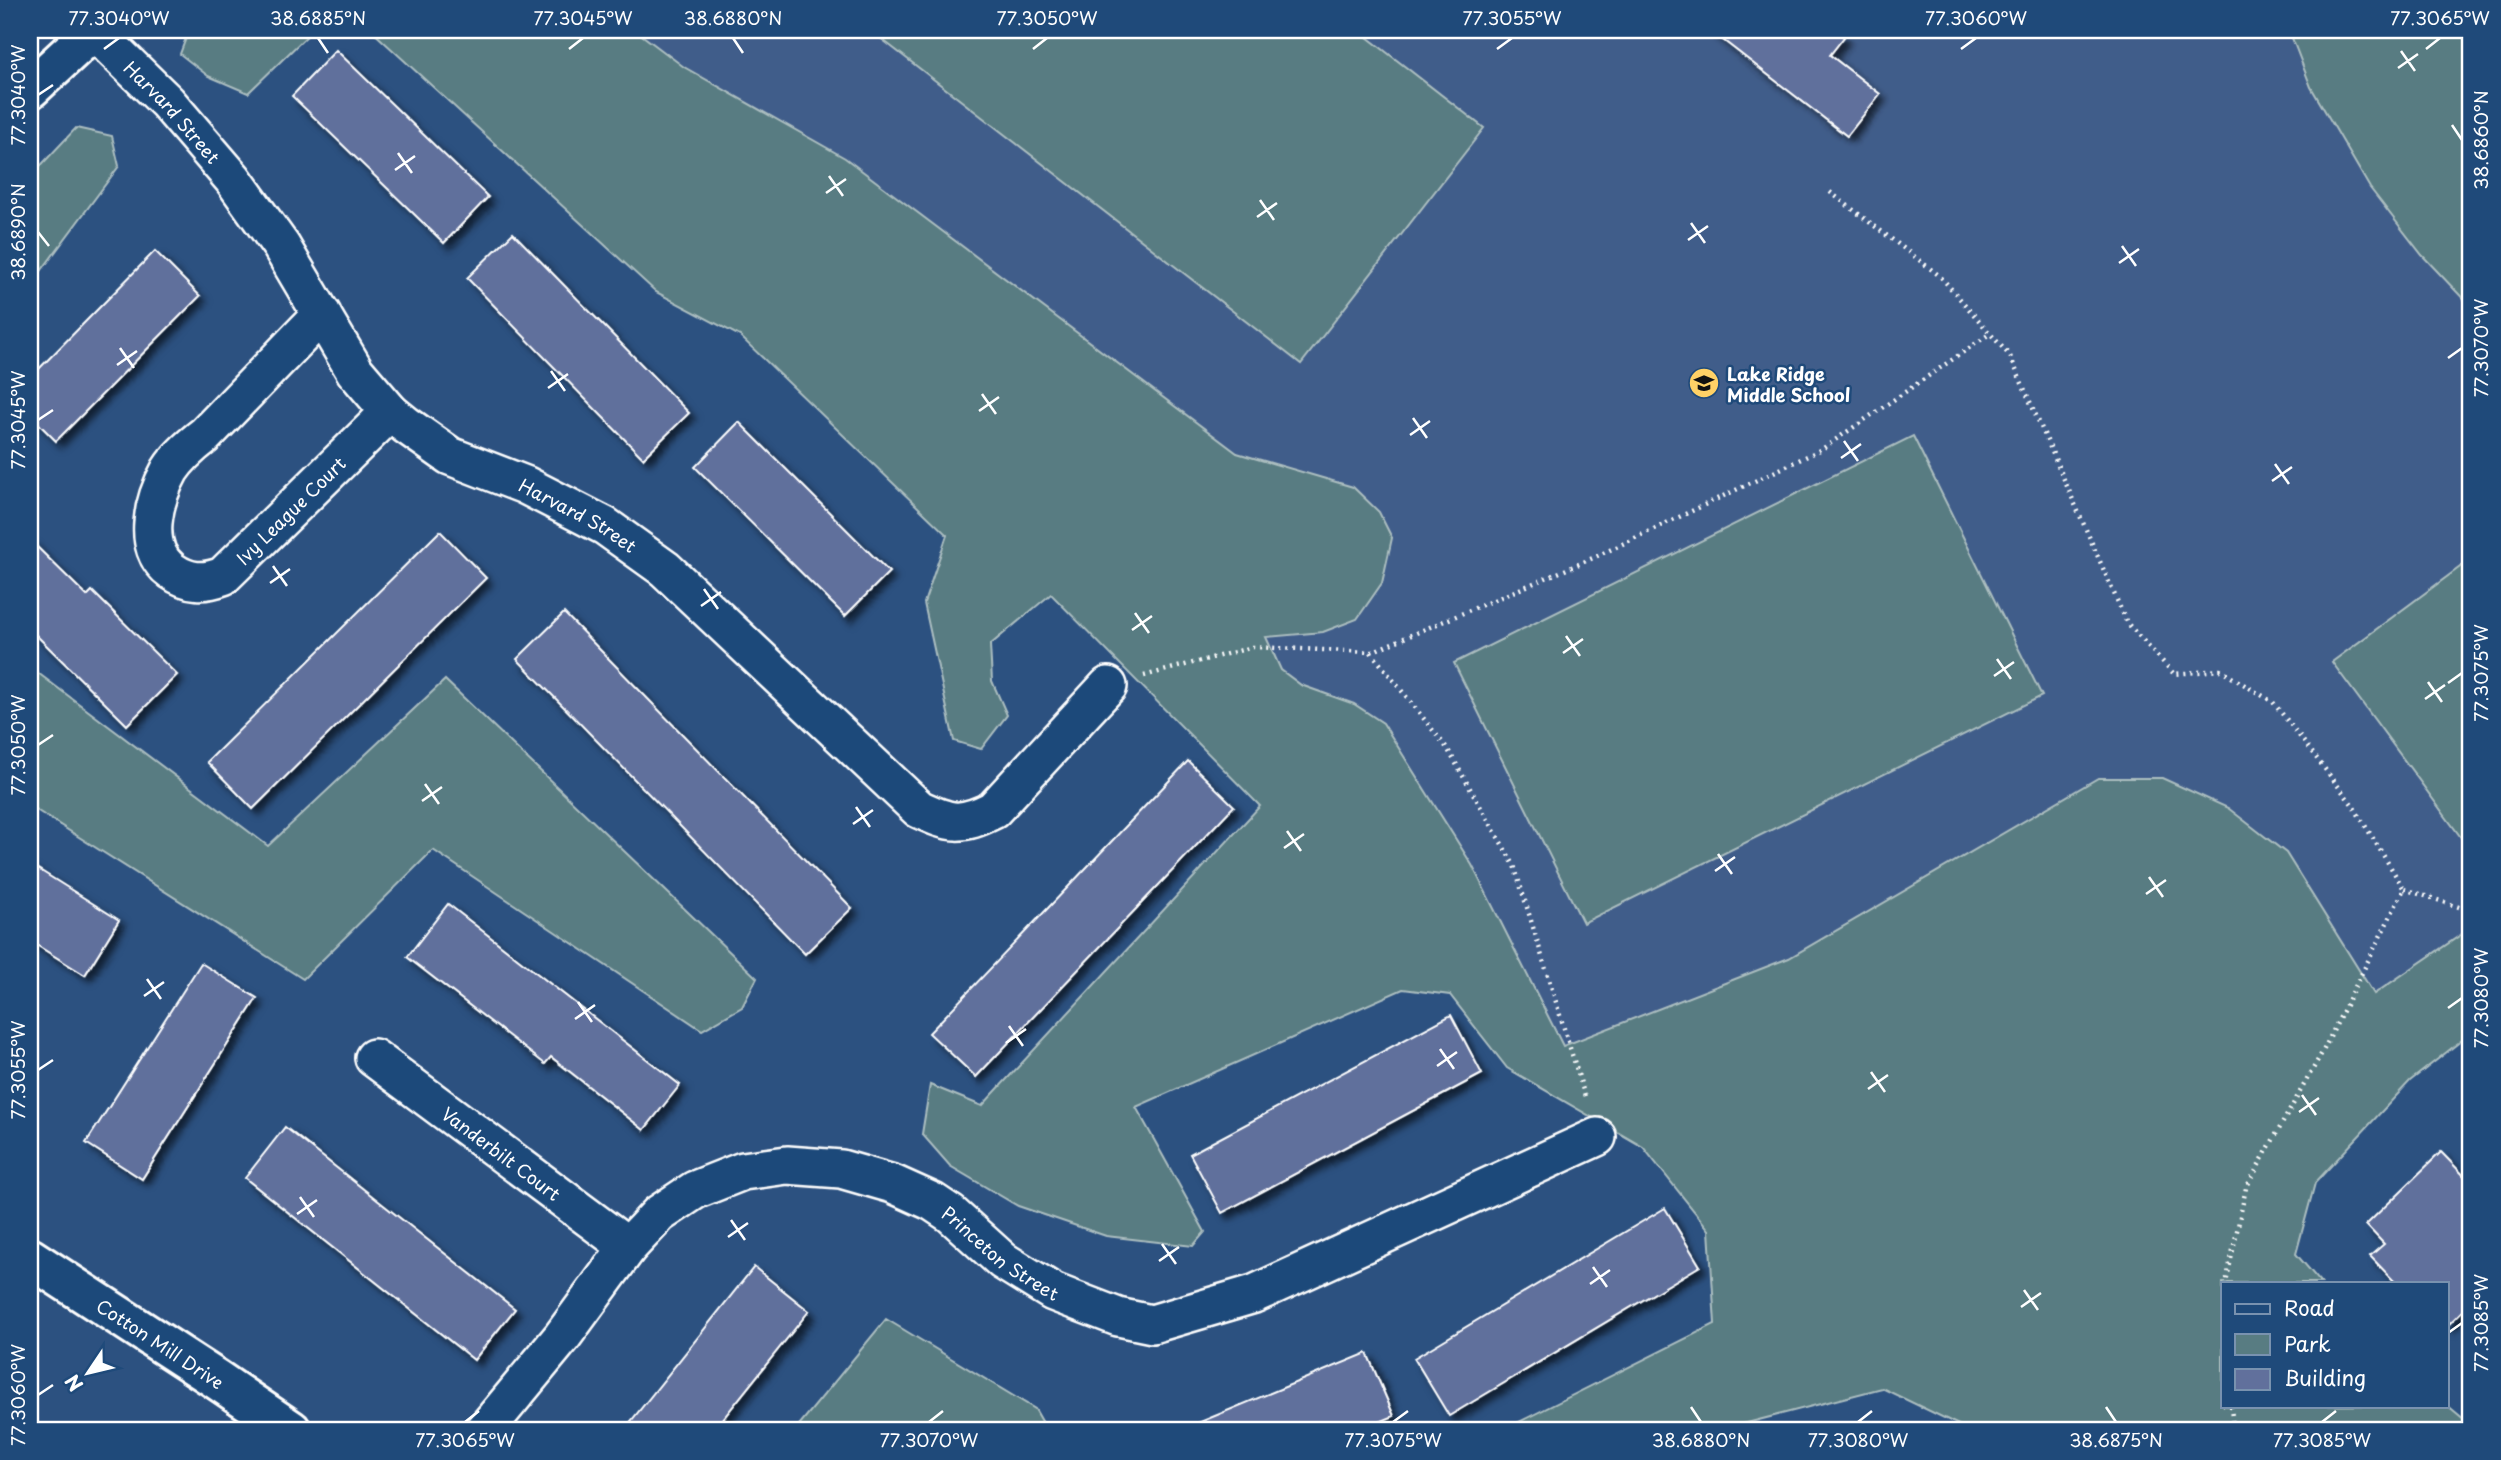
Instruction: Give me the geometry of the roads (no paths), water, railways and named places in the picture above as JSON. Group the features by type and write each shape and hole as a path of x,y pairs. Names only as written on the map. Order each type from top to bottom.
{"street":[{"path":"30,89 93,30"},
{"name":"Harvard Street","path":"93,30 167,102 233,179 281,246 355,371 390,412 450,456 525,485 604,526 665,569 919,809 945,821 972,820 993,810 1108,686"},
{"name":"Ivy League Court","path":"322,314 205,435 188,448 171,470 157,501 152,534 156,551 166,566 183,578 205,582 223,576 390,412"},
{"name":"Vanderbilt Court","path":"374,1058 628,1247"},
{"name":"Princeton Street","path":"485,1430 562,1337 628,1247 659,1214 695,1189 743,1171 787,1165 841,1169 893,1184 933,1202 951,1214 1003,1261 1053,1292 1118,1317 1152,1324 1254,1294 1597,1137"},
{"name":"Cotton Mill Drive","path":"30,1258 291,1430"}],"place":[{"name":"Lake Ridge Middle School","path":"1704,383"}]}
